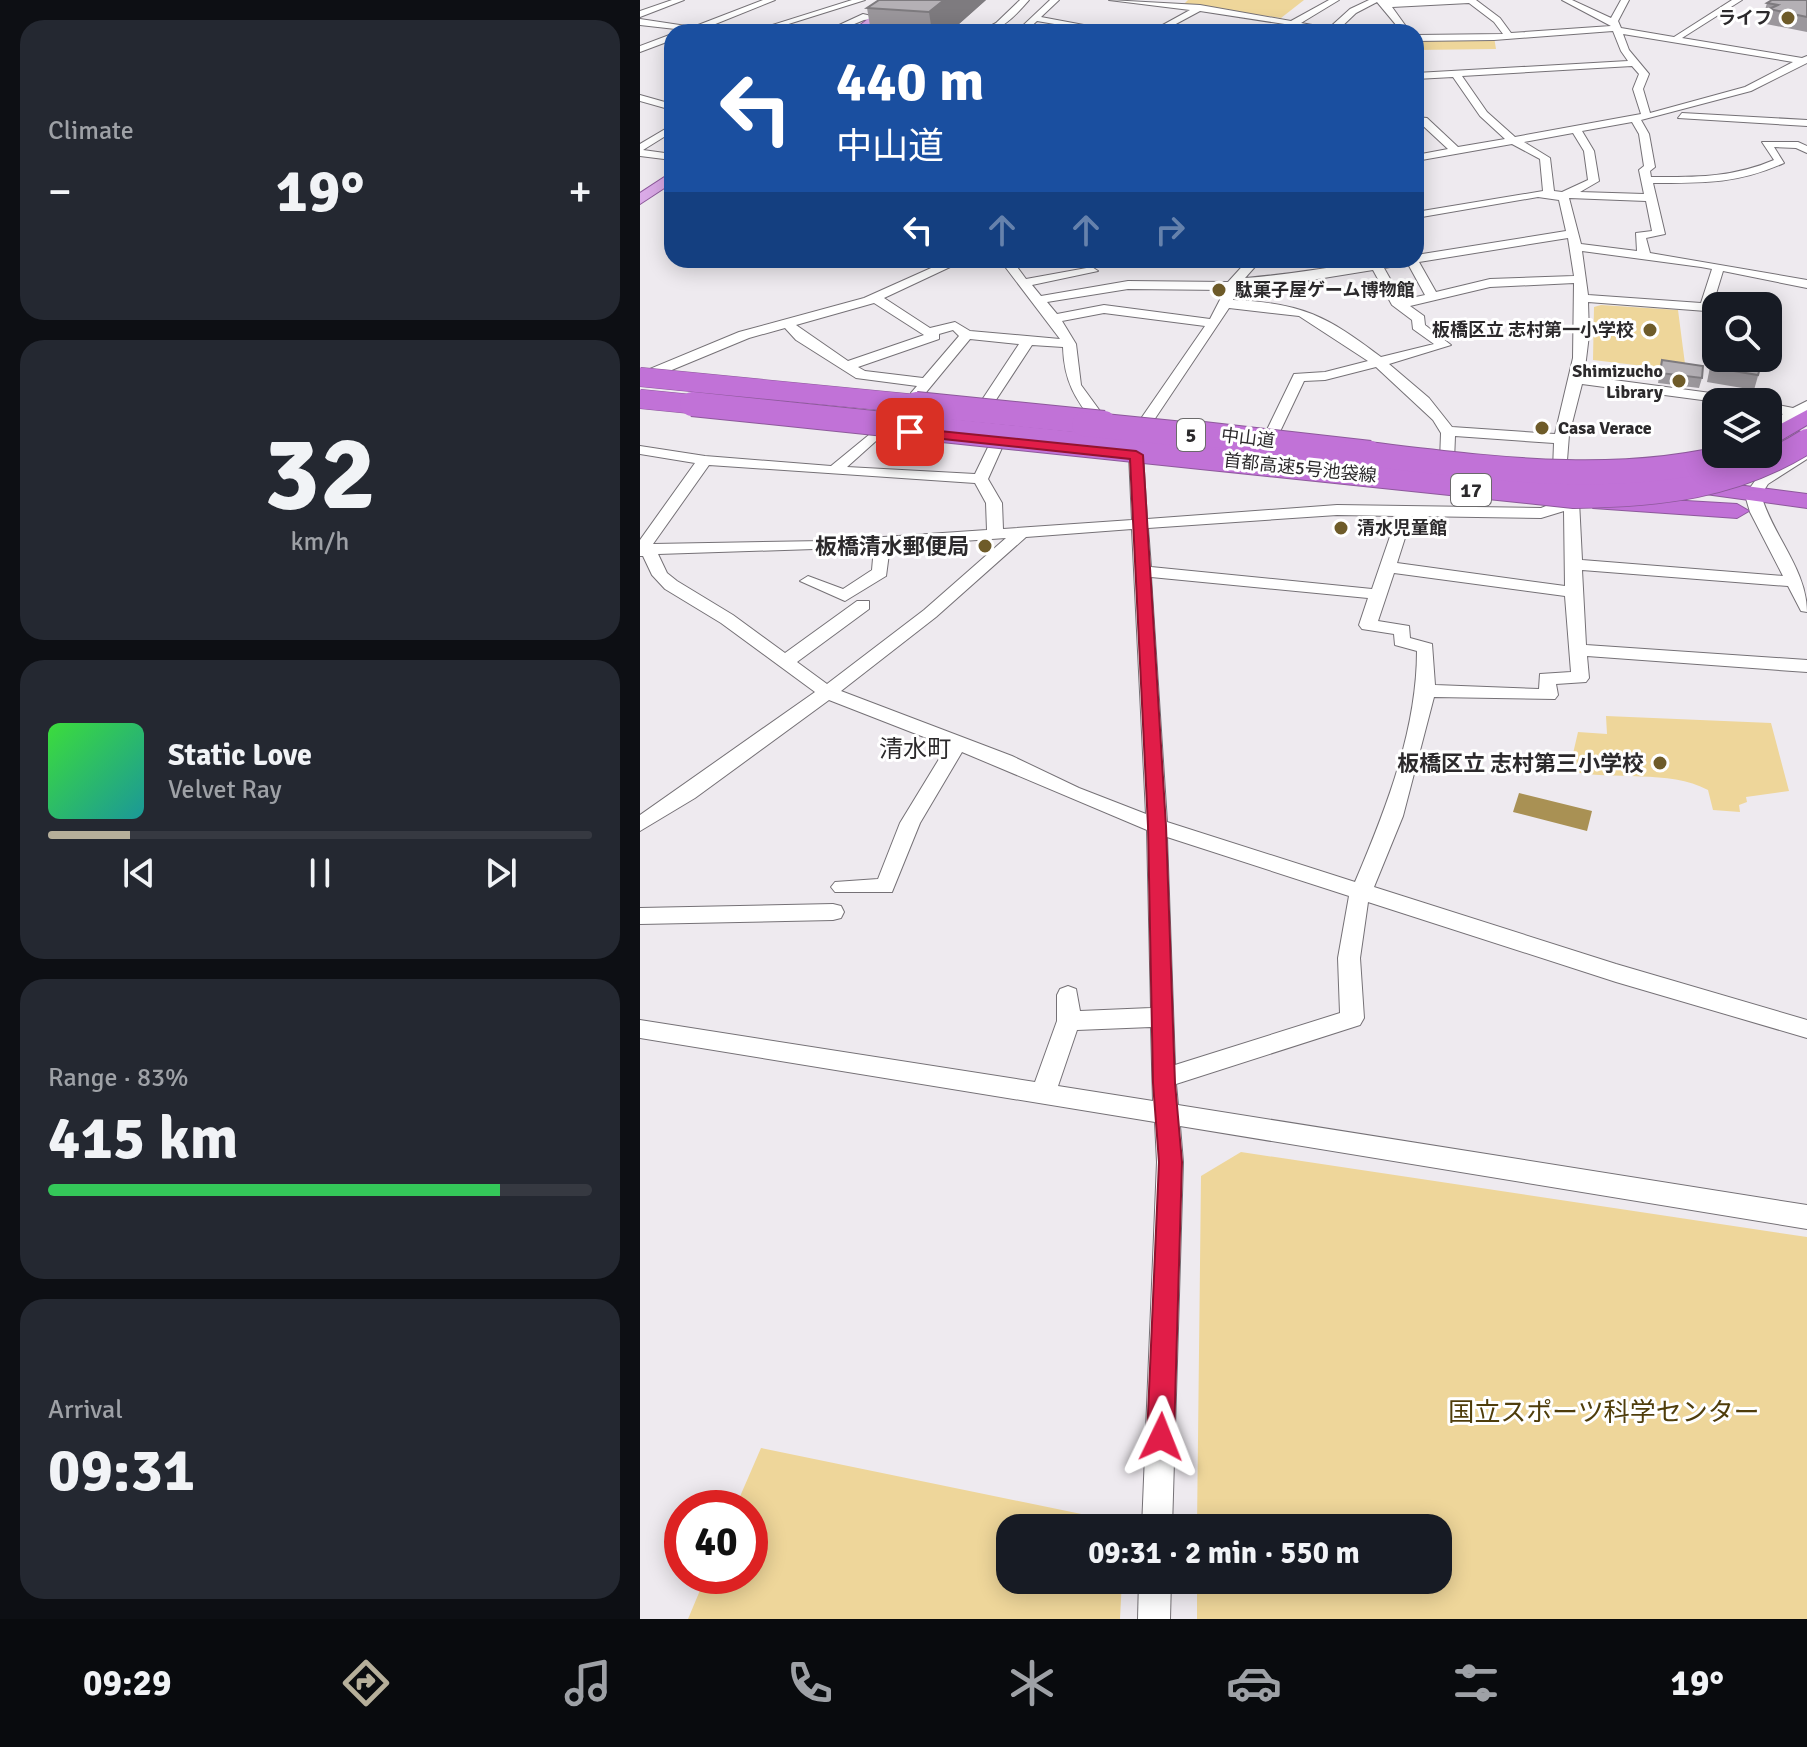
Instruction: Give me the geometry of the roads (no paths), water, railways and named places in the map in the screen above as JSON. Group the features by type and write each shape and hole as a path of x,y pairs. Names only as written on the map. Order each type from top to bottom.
{"highway":[{"name":"中山道","path":"641,387 911,402 1101,422 1140,441 1288,471 1571,501 1807,501"},
{"name":"中山道","path":"641,387 881,429 998,441 1269,440 1562,471 1756,503 1807,517"},
{"name":"首都高速5号池袋線","path":"641,387 1562,471 1649,473 1702,465"},
{"name":"首都高速5号池袋線","path":"641,387 1545,494 1638,494 1735,478 1779,460 1807,441"},
{"path":"988,410 1015,426 1140,441"},
{"path":"1782,430 1805,412"}],"main road":[{"path":"880,24 911,0"},
{"path":"868,24 896,3"},
{"path":"642,209 664,185"},
{"path":"642,209 664,194"}],"street":[{"path":"640,14 680,0"},
{"path":"706,24 770,0"},
{"path":"778,24 857,0 896,3"},
{"path":"1000,24 1025,0"},
{"path":"1030,24 1055,0"},
{"path":"1113,0 1200,8 1292,24 1335,0"},
{"path":"1338,24 1357,8 1377,0 1387,5 1400,24"},
{"path":"1387,5 1471,0 1497,20 1509,36"},
{"path":"1566,0 1616,26 1633,63 1644,74 1638,89 1650,167 1644,170 1659,234 1640,235 1644,255"},
{"path":"1616,26 1625,0"},
{"path":"1678,37 1713,12 1738,0"},
{"path":"1169,24 1200,8"},
{"path":"847,24 863,17 876,18"},
{"path":"1037,19 1068,24"},
{"path":"640,22 664,26"},
{"path":"1424,38 1509,36 1616,26 1805,60"},
{"path":"640,51 664,42"},
{"path":"640,51 661,55"},
{"path":"1424,157 1641,117 1748,89 1805,60"},
{"path":"1424,76 1633,63"},
{"path":"1457,75 1483,114 1545,158 1574,233 1582,298 1577,379 1561,439 1562,471 1659,465 1702,457"},
{"path":"640,98 664,105"},
{"path":"1641,117 1713,115 1807,123"},
{"path":"1424,121 1456,151"},
{"path":"1560,195 1594,181 1589,151 1575,128"},
{"path":"640,150 664,134"},
{"path":"1648,180 1741,177 1780,161 1766,144 1798,145 1807,150"},
{"path":"640,150 664,155"},
{"path":"1424,214 1560,195 1652,198"},
{"path":"1424,258 1574,233"},
{"path":"1577,247 1644,255 1807,284"},
{"path":"641,387 744,335 875,298 941,268"},
{"path":"1012,268 1039,300 1069,344 1070,370 1078,394 1101,422"},
{"path":"1157,1514 1170,1162 1164,1075 1157,826 1140,522 1140,441 1214,323 1233,284 1248,268"},
{"path":"1039,300 1128,285 1233,284 1364,268"},
{"path":"1269,440 1299,377 1325,376 1444,345 1418,326 1419,319 1399,305 1378,268"},
{"path":"1417,268 1432,297"},
{"path":"1582,298 1706,307 1718,268"},
{"path":"1023,283 1092,271"},
{"path":"1399,305 1490,283 1579,279"},
{"path":"847,366 934,336 875,298"},
{"path":"1225,304 1304,313 1335,330 1403,382 1448,431 1561,439"},
{"path":"1051,319 1104,309 1214,323"},
{"path":"787,323 861,375 926,383"},
{"path":"930,332 955,326 967,335 1069,344"},
{"path":"911,402 967,335"},
{"path":"988,410 1028,340"},
{"path":"1577,379 1702,396"},
{"path":"1782,409 1805,412"},
{"path":"1782,424 1805,412"},
{"path":"837,468 881,429"},
{"path":"1447,461 1448,431"},
{"path":"980,479 998,441"},
{"path":"640,450 705,460 837,468 895,477 980,479"},
{"path":"1806,603 1756,503 1762,481 1807,453"},
{"path":"640,550 705,460"},
{"path":"980,479 994,503 995,533"},
{"path":"640,550 755,549 882,542 1337,510 1541,513 1553,511 1571,501 1575,564 1573,592 1580,678 1546,678 1549,695 1426,691"},
{"path":"1164,1075 1184,1074 1352,1018 1349,958 1356,905 1393,816 1426,691 1426,648 1401,641 1403,630 1368,625 1406,511"},
{"path":"640,824 692,792 828,693 961,589 1023,531"},
{"path":"808,581 845,596 880,572 882,542"},
{"path":"640,550 650,553 660,575 671,585 727,619 828,693 1157,826 1616,973 1807,1029"},
{"path":"1575,564 1795,582"},
{"path":"1388,567 1573,592"},
{"path":"1143,571 1376,594"},
{"path":"783,663 863,605"},
{"path":"1578,650 1807,666"},
{"path":"842,887 885,887 910,823 958,743"},
{"path":"640,916 833,912"},
{"path":"1043,1093 1069,1021 1068,995"},
{"path":"1069,1021 1162,1017"},
{"path":"640,1029 1807,1217"},
{"path":"1154,1619 1155,1594"}],"place":[{"name":"ライフ","path":"1788,18"},
{"name":"駄菓子屋ゲーム博物館","path":"1219,290"},
{"name":"板橋区立 志村第一小学校","path":"1650,330"},
{"name":"Shimizucho Library","path":"1679,381"},
{"name":"Casa Verace","path":"1542,428"},
{"name":"清水児童館","path":"1341,528"},
{"name":"板橋清水郵便局","path":"985,546"},
{"name":"板橋区立 志村第三小学校","path":"1660,763"}],"district":[{"name":"清水町","path":"915,749"}],"park label":[{"name":"国立スポーツ科学センター","path":"1604,1412"}]}
